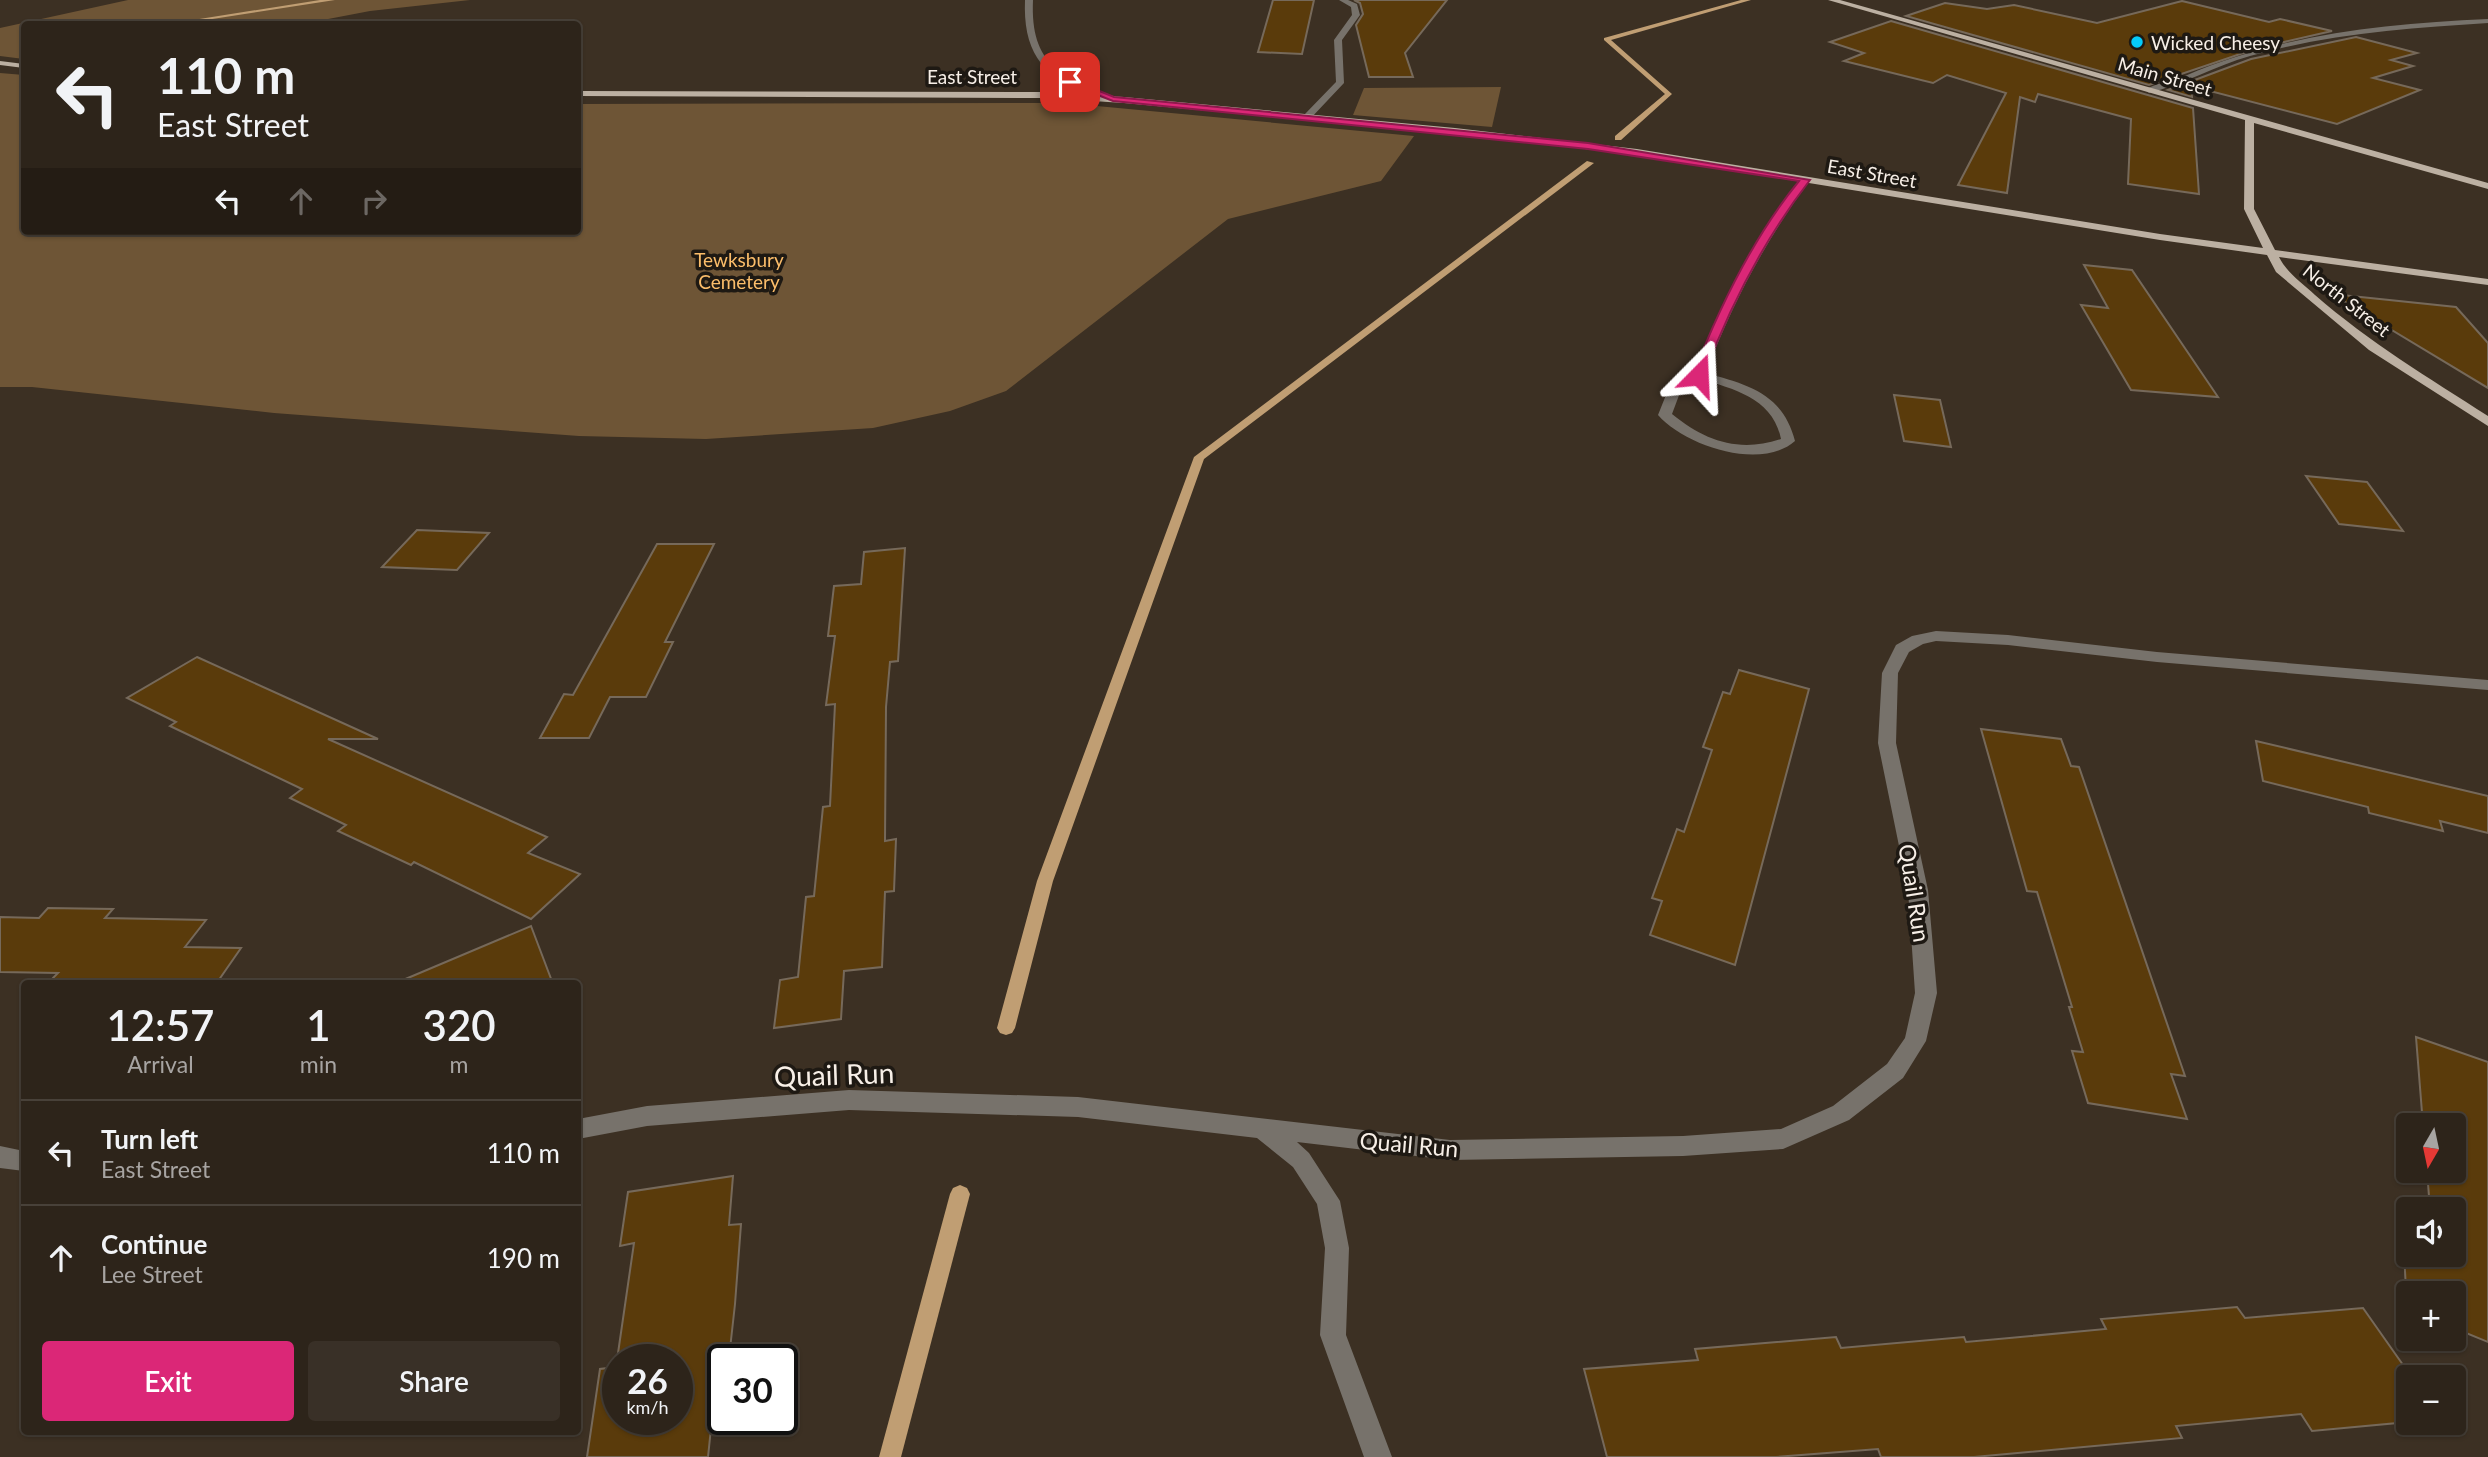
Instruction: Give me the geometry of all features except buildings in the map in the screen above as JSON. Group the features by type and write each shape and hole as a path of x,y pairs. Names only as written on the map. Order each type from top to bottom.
{"main road":[{"name":"Main Street","path":"1832,0 2488,186"},
{"path":"0,63 21,66"},
{"name":"East Street","path":"581,94 1007,93 1113,99 1307,117 1600,147 2272,253 2488,282"},
{"name":"North Street","path":"2250,118 2249,209 2290,281 2373,346 2488,422"}],"street":[{"path":"1029,0 1030,26 1048,70 1113,99"},
{"path":"1307,117 1340,83 1338,40 1354,22 1356,15 1354,6 1343,0"},
{"path":"2149,90 2170,86 2242,55 2308,40 2378,28 2488,21"},
{"path":"1699,375 1736,385 1766,402 1783,421 1788,441 1764,451 1728,449 1688,436 1665,415 1675,388 1699,375 1717,327 1762,244 1790,198 1805,180"},
{"name":"Quail Run","path":"581,1128 646,1116 849,1100 1078,1107 1450,1150 1683,1146 1783,1139 1841,1113 1895,1071 1915,1041 1926,993 1918,890 1887,743 1890,673 1902,649 1918,640 1936,636 2008,640 2157,657 2488,685"},
{"path":"1262,1128 1301,1160 1328,1200 1337,1248 1334,1335 1378,1457"},
{"path":"0,1157 21,1160"}],"green space":[{"path":"128,0 470,0 370,11 318,21 32,21"},
{"path":"21,23 21,59 0,56 0,28"},
{"name":"Tewksbury Cemetery","path":"0,73 21,75 21,235 581,235 581,104 1065,103 1414,136 1381,181 1228,219 1006,391 950,411 873,428 706,439 579,436 274,413 32,387 0,387"},
{"path":"1501,87 1492,127 1353,115 1364,88"}],"waterway":[{"path":"191,21 332,0"},
{"path":"1618,138 1669,94 1606,39 1748,0"},
{"path":"1006,1028 1045,881 1199,457 1590,163"},
{"path":"890,1457 960,1194"}],"place":[{"name":"Wicked Cheesy","path":"2137,42"}],"route":[{"path":"1070,82 1113,99 1588,146 1805,180 1790,198 1762,244 1717,327 1699,375"}]}
